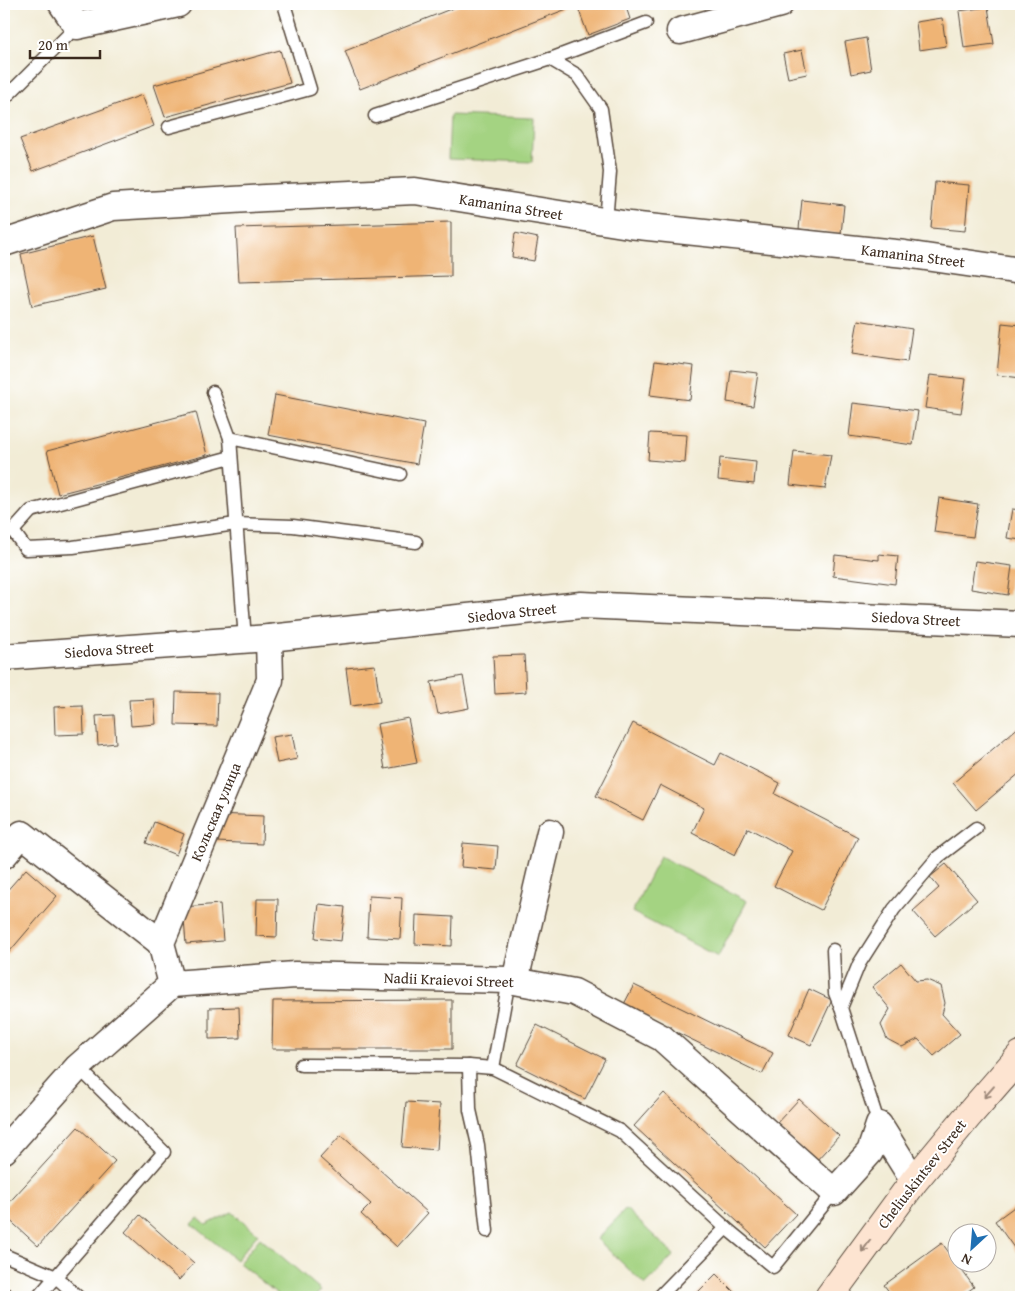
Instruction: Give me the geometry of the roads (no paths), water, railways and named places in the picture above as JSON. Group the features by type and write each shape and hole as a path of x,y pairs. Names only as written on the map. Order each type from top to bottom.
{"main road":[{"name":"Cheliuskintsev Street","path":"829,1297 914,1181 1021,1056"}],"street":[{"path":"62,4 77,26 178,4"},
{"path":"680,30 780,4"},
{"name":"Kamanina Street","path":"4,243 113,207 415,191 606,222 905,254 1021,271"},
{"name":"Siedova Street","path":"4,657 257,639 582,605 1021,624"},
{"name":"Кольская улица","path":"161,943 270,680 257,639"},
{"path":"512,981 550,832"},
{"path":"4,855 22,834 161,943 172,984 78,1067 4,1150"},
{"name":"Nadii Kraievoi Street","path":"172,984 295,975 512,981 574,992 662,1038 834,1192"},
{"path":"834,1192 870,1152 879,1125"},
{"path":"879,1125 914,1181"}],"lane":[{"path":"169,127 310,89 284,4"},
{"path":"375,116 550,59 646,23"},
{"path":"4,99 77,26"},
{"path":"550,59 577,75 601,109 610,172 606,222"},
{"path":"213,392 230,438 236,524 257,639"},
{"path":"230,438 400,474"},
{"path":"231,457 31,511 13,531 26,549 73,547 236,524 293,526 416,542"},
{"path":"841,1008 859,964 894,909 938,857 976,828"},
{"path":"833,950 835,993 879,1125"},
{"path":"493,1068 512,981"},
{"path":"300,1065 469,1066 493,1068 620,1131 726,1228 773,1267 834,1192"},
{"path":"469,1066 470,1110 478,1145 487,1231"},
{"path":"38,1297 164,1152 78,1067"},
{"path":"659,1297 726,1228"},
{"path":"4,1255 56,1277 78,1297"}]}
